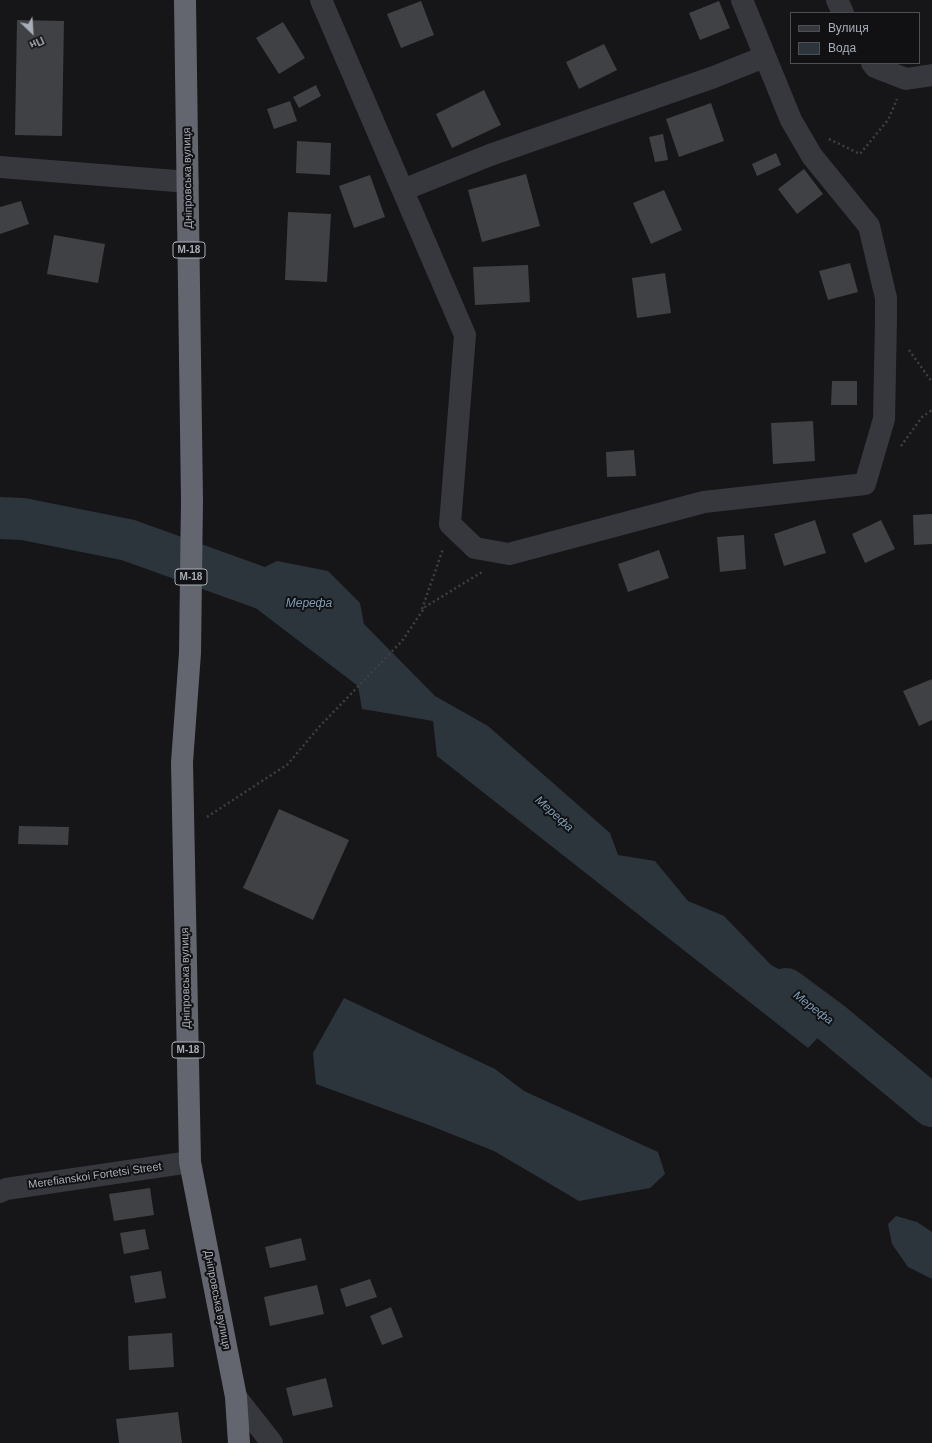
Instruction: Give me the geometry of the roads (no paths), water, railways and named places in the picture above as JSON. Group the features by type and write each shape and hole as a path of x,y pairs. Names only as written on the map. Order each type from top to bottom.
{"highway":[{"name":"Дніпровська вулиця","path":"185,0 192,500 190,653 182,762 190,1162 236,1397 240,1443"}],"street":[{"path":"321,0 465,335 450,524 475,548 509,554 704,502 865,484 884,420 886,319 886,298 869,226 812,156 791,120 742,0"},
{"path":"837,0 843,12"},
{"path":"403,190 490,154 714,77 764,57"},
{"path":"873,64 906,78 932,74"},
{"path":"0,167 188,182"},
{"name":"Merefianskoi Fortetsi Street","path":"0,1192 6,1189 190,1162"},
{"path":"236,1397 272,1443"}],"water":[{"name":"Мерефа","path":"277,561 328,571 360,603 364,624 435,696 488,726 610,833 618,855 655,861 688,901 724,916 771,965 820,991 832,1023 808,1048 437,756 433,721 362,709 358,686 253,606 238,580"},
{"path":"344,998 495,1069 524,1091 658,1152 665,1174 650,1188 579,1201 494,1151 426,1124 316,1084 313,1053"},
{"path":"896,1216 917,1222 932,1232 932,1279 908,1267 892,1244 888,1224"}],"waterway":[{"name":"Мерефа","path":"0,518 23,519 128,540 292,599"},
{"name":"Мерефа","path":"786,989 832,1023 932,1106"}]}
